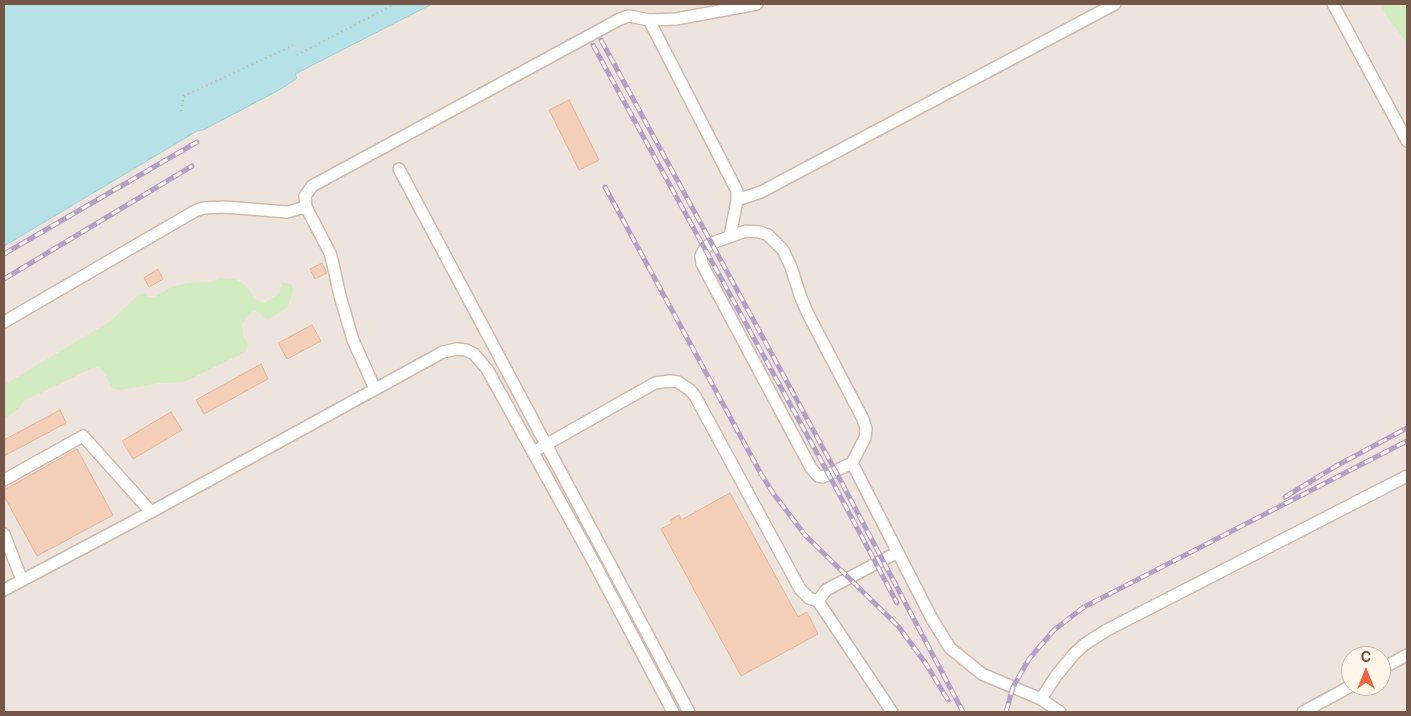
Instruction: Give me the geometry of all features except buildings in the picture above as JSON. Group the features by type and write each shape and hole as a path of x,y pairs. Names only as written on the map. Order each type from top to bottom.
{"street":[{"path":"375,389 353,340 330,253 306,208 305,196 312,186 611,23 629,16 649,20 676,19 757,4"},
{"path":"737,200 761,192 1115,4"},
{"path":"1333,4 1407,141"},
{"path":"649,20 733,180 737,192 737,200 730,236"},
{"path":"399,169 689,712"},
{"path":"4,322 195,211 213,207 287,212 306,208"},
{"path":"746,231 760,232 768,235 783,250 808,314 863,419 866,429 865,438 852,463 823,477 815,474 705,272 701,256 705,248 712,243 746,231"},
{"path":"4,590 443,352 457,349 466,350 474,354 487,369 512,422 533,452 673,712"},
{"path":"533,452 655,383 670,381 684,386 695,396 800,589 809,598 818,601 892,712"},
{"path":"4,480 83,436 151,512"},
{"path":"852,463 932,620 950,648 982,674 1041,699 1060,712"},
{"path":"1041,699 1056,676 1074,654 1085,644 1107,630 1407,476"},
{"path":"4,534 22,580"},
{"path":"818,601 826,590 898,552"},
{"path":"1391,664 1407,655"},
{"path":"1304,712 1341,692"}],"path":[{"path":"297,55 394,4"},
{"path":"181,111 184,96 296,44"}],"shaded area":[{"path":"370,4 1407,4 1407,712 4,712 4,246 197,131"}],"green space":[{"path":"1381,4 1407,4 1407,43 1386,15"},
{"path":"220,278 234,279 244,284 256,300 264,303 280,292 282,282 291,284 293,289 288,306 273,317 268,319 259,312 253,311 247,316 242,323 243,335 248,346 245,352 184,382 159,383 121,390 113,389 102,369 98,367 92,368 24,401 19,408 4,419 4,385 111,321 136,297 144,293 148,297 154,297 172,287 187,283 211,282"}],"water":[{"path":"4,4 432,4 295,74 297,78 281,89 203,130 197,131 4,246"}],"railway":[{"path":"601,40 836,472 963,712"},
{"path":"593,45 829,475 897,603"},
{"path":"4,254 197,142"},
{"path":"4,279 192,166"},
{"path":"605,187 773,493 805,535 899,627 926,664 948,700"},
{"path":"1285,497 1336,466 1407,428"},
{"path":"1006,712 1013,687 1029,659 1054,630 1084,607 1407,441"}]}
